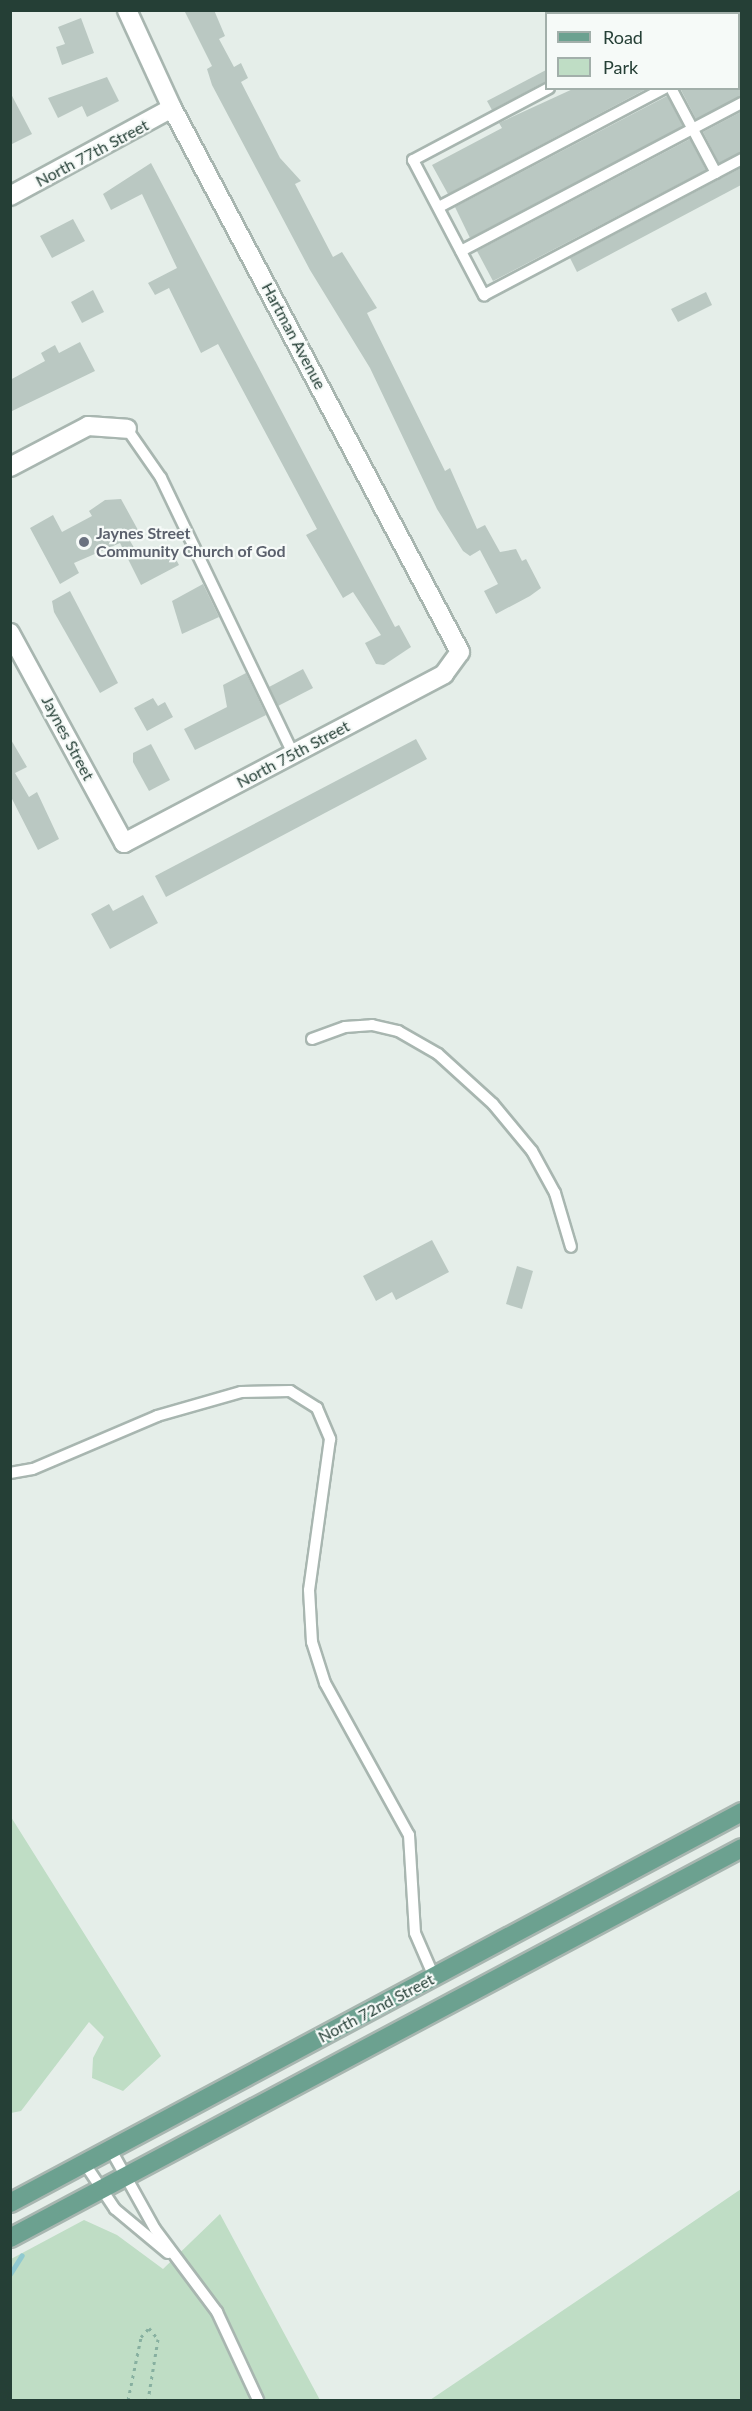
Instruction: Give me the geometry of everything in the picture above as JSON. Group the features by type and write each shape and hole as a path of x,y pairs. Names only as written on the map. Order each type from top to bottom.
{"main road":[{"name":"North 72nd Street","path":"10,2203 741,1812"},
{"name":"North 72nd Street","path":"10,2238 127,2178 741,1848"}],"street":[{"name":"Hartman Avenue","path":"127,10 172,108 454,638 459,661"},
{"name":"North 77th Street","path":"10,196 172,108"},
{"path":"10,467 88,426 128,429"},
{"name":"Jaynes Street","path":"10,633 124,843"},
{"name":"North 75th Street","path":"124,843 293,754 459,661"}],"lane":[{"path":"545,90 413,160 484,295 741,159"},
{"path":"439,207 661,90"},
{"path":"672,90 716,173"},
{"path":"461,251 741,103"},
{"path":"128,429 161,478 293,754"},
{"path":"312,1039 345,1027 384,1027 416,1040 456,1068 532,1151 555,1193 572,1246"},
{"path":"10,1473 33,1469 157,1416 241,1392 290,1391 317,1408 330,1439 309,1590 312,1642 325,1683 409,1835 415,1933 434,1977"},
{"path":"111,2150 179,2262 217,2312 258,2400"},
{"path":"85,2164 100,2191 179,2262"}],"path":[{"path":"128,2400 141,2337 149,2328 158,2339 148,2400"}],"green space":[{"path":"11,1817 161,2056 123,2091 92,2078 93,2058 104,2037 89,2022 21,2111 11,2113"},
{"path":"741,2189 741,2400 430,2400 599,2286"},
{"path":"220,2214 320,2400 11,2400 11,2259 84,2220 117,2235 163,2269"}],"building":[{"path":"184,10 214,10 225,36 219,39 234,67 241,63 248,78 241,82 280,158 301,181 295,184 333,257 342,252 377,308 367,313 445,471 450,468 477,529 485,525 500,552 516,549 522,561 526,559 541,588 530,596 496,614 484,591 498,584 480,550 470,556 463,551 437,509 370,368 310,270 212,85 207,69 212,66"},
{"path":"81,18 94,53 62,65 56,47 65,44 58,27"},
{"path":"545,71 545,82 492,110 487,101"},
{"path":"107,77 119,101 87,117 82,106 58,118 48,98"},
{"path":"741,88 741,96 696,119 681,90 740,90"},
{"path":"571,90 644,90 448,194 432,165 502,128 499,123"},
{"path":"10,92 32,134 10,145"},
{"path":"667,96 683,126 470,238 455,207"},
{"path":"741,112 741,152 719,163 703,132"},
{"path":"690,139 706,170 493,281 477,251"},
{"path":"151,163 395,627 399,625 411,647 384,665 376,664 365,643 381,635 353,592 343,598 306,535 317,529 218,344 201,353 169,288 155,295 148,283 177,268 142,194 111,210 103,194"},
{"path":"741,168 741,185 577,272 570,258"},
{"path":"73,219 85,241 52,258 40,236"},
{"path":"93,290 104,312 82,323 71,302"},
{"path":"706,292 712,305 678,322 671,309"},
{"path":"80,342 95,371 10,412 10,380 45,361 41,353 55,345 59,353"},
{"path":"121,499 138,530 127,536 141,559 168,544 179,565 141,585 120,543 74,563 79,573 60,584 30,528 53,515 62,532 92,516 89,511 105,500"},
{"path":"203,584 219,617 182,634 172,601"},
{"path":"70,591 118,683 100,693 54,612 52,601"},
{"path":"303,669 313,688 278,706 269,687"},
{"path":"246,673 266,715 195,750 184,729 227,707 223,685"},
{"path":"153,698 158,706 165,702 173,717 147,731 134,708"},
{"path":"10,738 27,767 15,773 29,797 37,792 59,839 38,850 10,795"},
{"path":"416,739 427,759 166,897 155,876"},
{"path":"151,744 170,780 149,791 133,762 133,753"},
{"path":"143,895 158,923 110,949 91,914 109,904 113,911"},
{"path":"432,1240 449,1272 396,1300 392,1292 376,1301 363,1276"},
{"path":"517,1266 533,1271 522,1309 506,1304"}],"waterway":[{"path":"10,2274 22,2255"}],"place":[{"name":"Jaynes Street Community Church of God","path":"84,542"}]}
